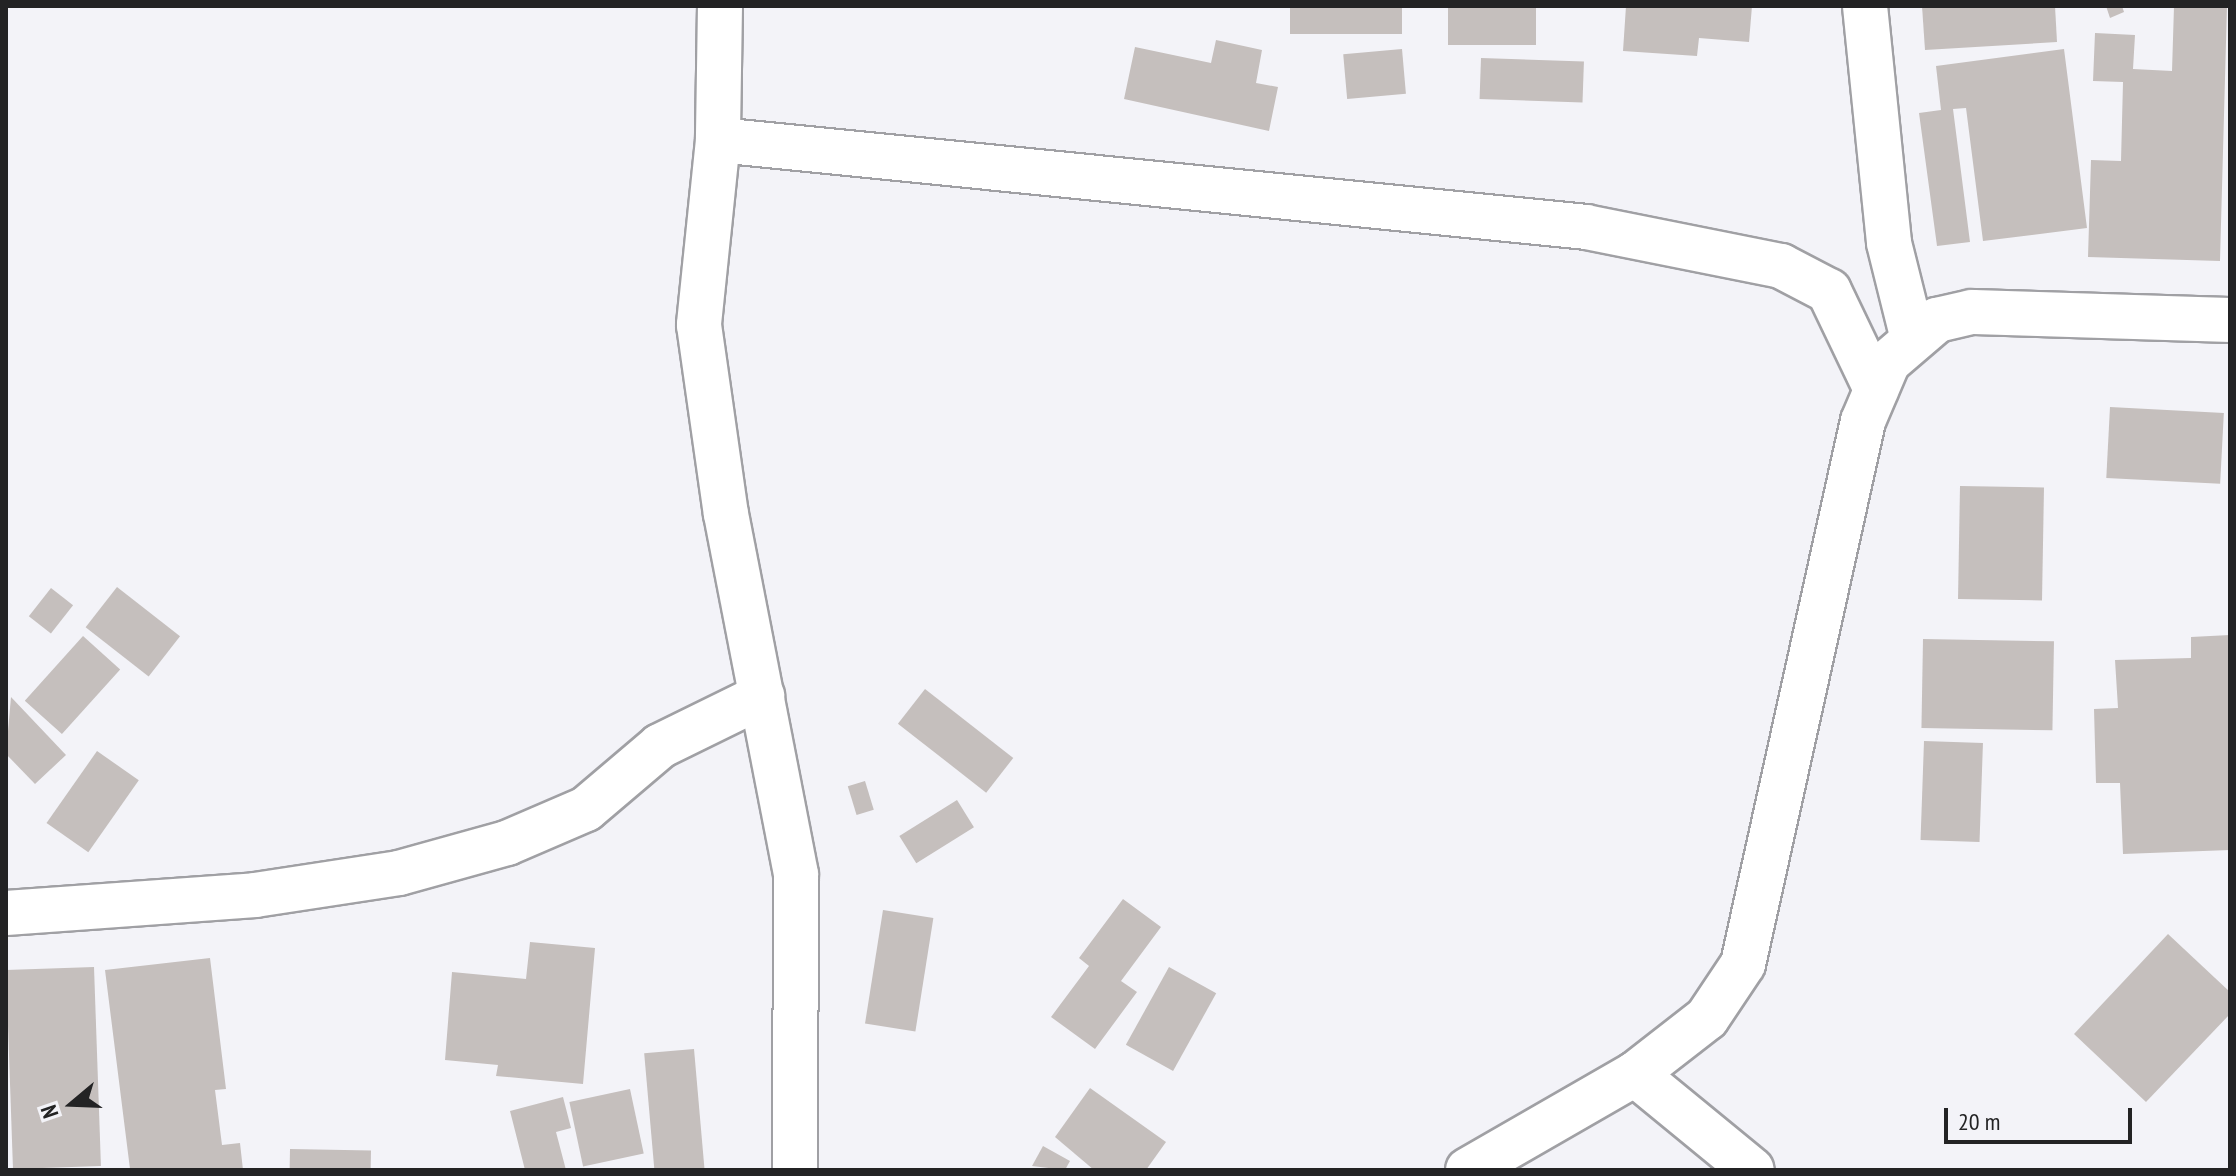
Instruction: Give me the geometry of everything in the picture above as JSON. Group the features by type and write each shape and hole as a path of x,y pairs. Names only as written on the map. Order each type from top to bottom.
{"street":[{"path":"720,6 718,140 699,325 762,696 796,874 795,1170"},
{"path":"1865,6 1889,243 1912,335"},
{"path":"718,140 1586,227 1781,266 1829,291 1876,389"},
{"path":"1468,1170 1635,1074 1707,1018 1743,964 1876,389 1912,335 1972,312 2230,320"},
{"path":"6,913 255,895 399,873 507,843 586,809 660,746 762,696"},
{"path":"1635,1074 1752,1170"}],"building":[{"path":"1290,6 1402,6 1402,34 1290,34"},
{"path":"1448,6 1536,6 1536,45 1448,45"},
{"path":"1626,6 1752,6 1749,42 1699,38 1697,56 1623,51"},
{"path":"1922,6 2055,6 2057,42 1925,50"},
{"path":"2106,6 2122,6 2124,12 2110,18"},
{"path":"2174,6 2227,6 2220,261 2088,257 2091,160 2121,161 2123,82 2093,81 2095,33 2135,35 2133,69 2172,71"},
{"path":"1216,40 1262,50 1256,83 1278,87 1269,131 1124,99 1135,47 1211,63"},
{"path":"1402,49 1406,94 1347,99 1343,54"},
{"path":"2064,49 2087,228 1983,241 1966,108 1953,109 1970,242 1937,246 1919,113 1941,110 1936,66"},
{"path":"1481,58 1584,62 1583,103 1480,99"},
{"path":"2110,407 2224,413 2220,484 2106,478"},
{"path":"1960,486 2044,487 2042,600 1958,599"},
{"path":"117,587 180,636 149,676 86,627"},
{"path":"51,588 73,605 51,634 29,616"},
{"path":"2230,635 2230,850 2123,854 2120,783 2096,783 2094,709 2118,708 2115,660 2191,658 2191,637"},
{"path":"83,636 120,669 62,734 25,701"},
{"path":"1923,639 2054,641 2052,730 1921,728"},
{"path":"925,689 1013,758 986,793 898,724"},
{"path":"11,697 66,755 35,784 6,754"},
{"path":"1924,741 1983,743 1980,842 1921,840"},
{"path":"97,751 139,780 88,852 47,823"},
{"path":"865,781 874,810 857,815 848,786"},
{"path":"957,800 974,827 916,863 899,836"},
{"path":"1123,899 1161,927 1121,981 1137,992 1095,1049 1051,1017 1089,966 1079,958"},
{"path":"883,910 933,918 915,1032 865,1024"},
{"path":"2168,934 2230,992 2230,1014 2146,1102 2074,1034"},
{"path":"530,942 595,948 583,1084 496,1076 498,1065 445,1060 452,972 526,979"},
{"path":"210,958 226,1089 215,1090 222,1145 240,1143 243,1170 130,1169 105,970"},
{"path":"94,967 101,1166 13,1169 6,970"},
{"path":"1169,967 1216,993 1173,1071 1126,1045"},
{"path":"694,1049 705,1170 654,1170 644,1053"},
{"path":"1090,1088 1166,1142 1146,1170 1094,1170 1055,1137"},
{"path":"630,1089 644,1154 583,1166 569,1102"},
{"path":"563,1097 571,1128 556,1132 566,1170 525,1170 510,1111"},
{"path":"1043,1146 1070,1161 1065,1170 1032,1166"},
{"path":"290,1149 371,1150 371,1170 290,1170"}]}
